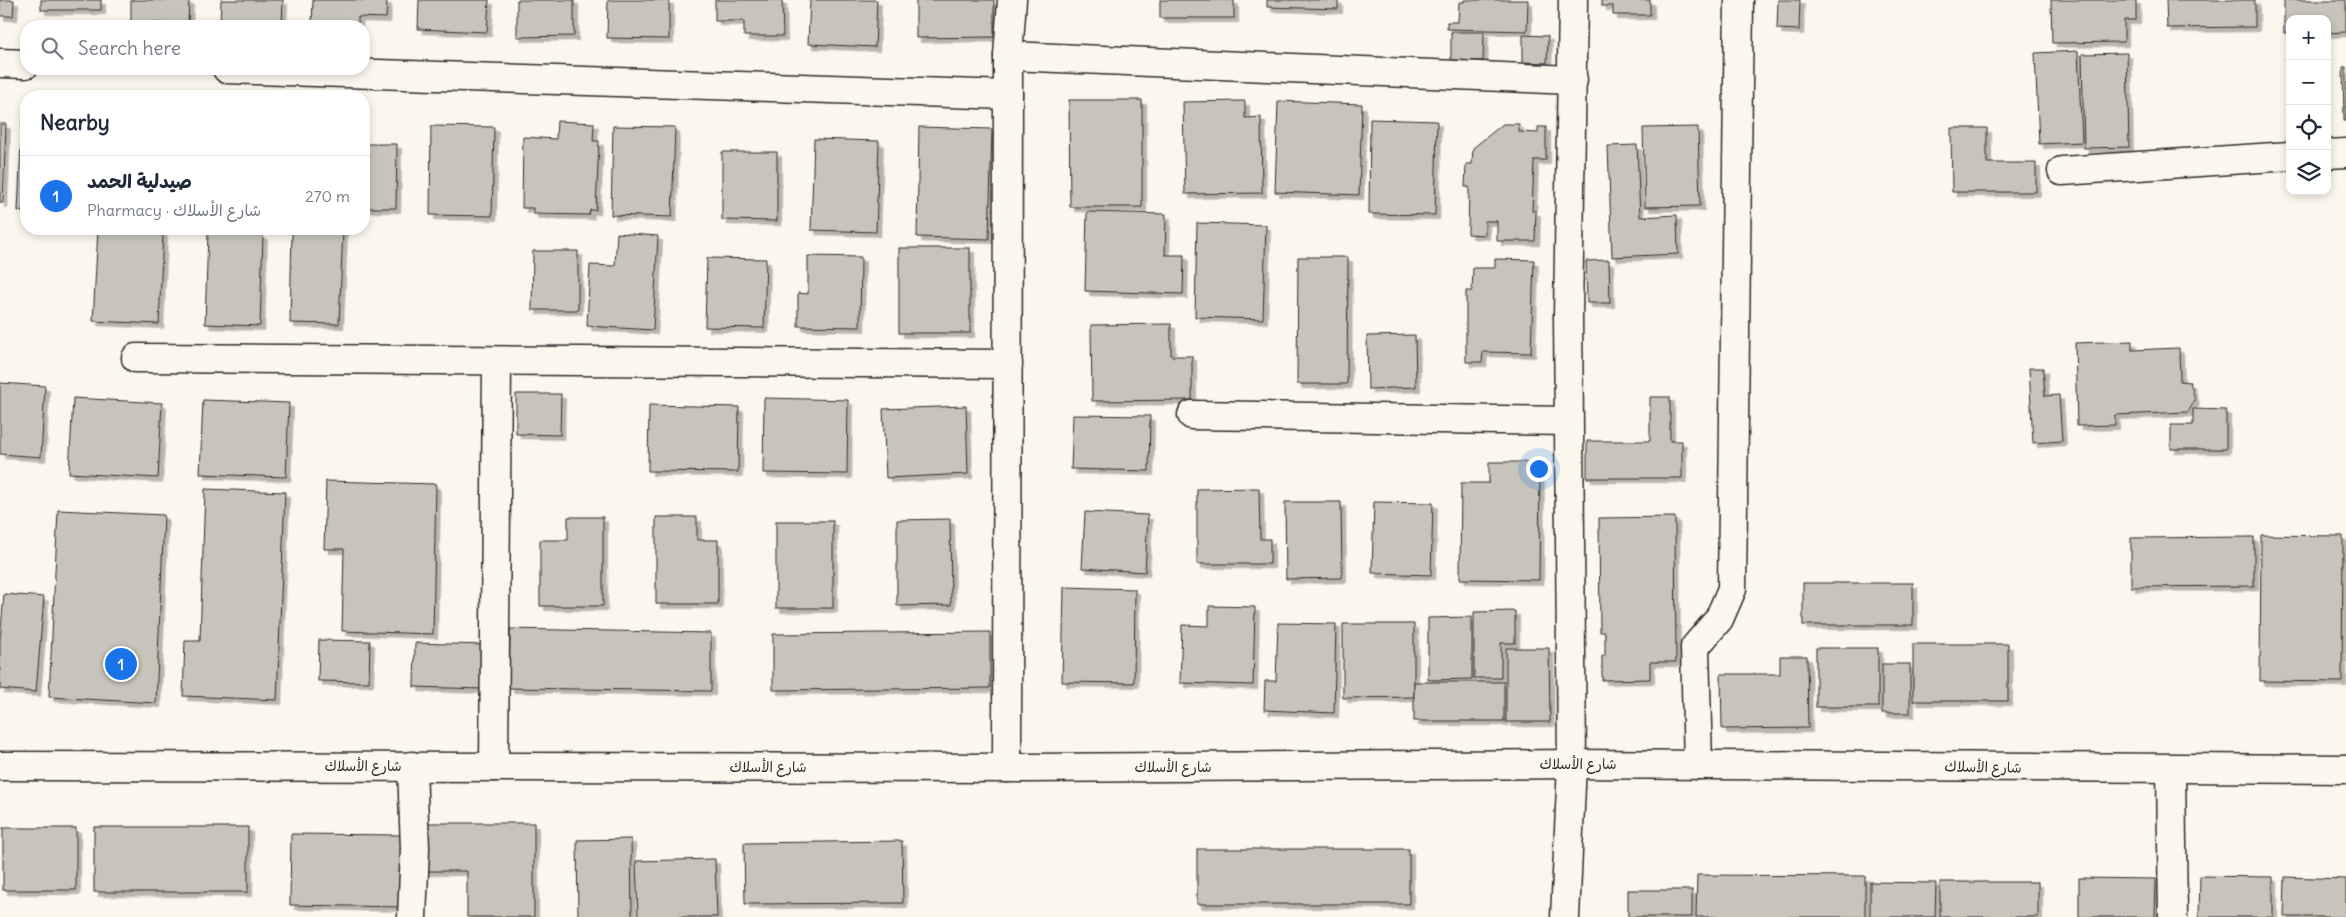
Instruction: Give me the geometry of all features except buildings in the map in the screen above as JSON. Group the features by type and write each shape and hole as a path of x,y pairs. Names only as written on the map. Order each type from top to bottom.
{"street":[{"path":"1007,768 1008,56 1012,0"},
{"path":"1565,917 1572,764 1568,308 1573,0"},
{"path":"1698,765 1695,647 1719,619 1732,588 1739,0"},
{"path":"1008,56 1573,80"},
{"path":"0,63 20,64"},
{"path":"370,74 1008,96"},
{"path":"2331,154 2346,153"},
{"path":"2062,171 2286,156"},
{"path":"136,358 1008,364"},
{"path":"494,767 497,361"},
{"path":"1192,415 1568,421"},
{"name":"شارع الأسلاك","path":"0,766 1007,768 1572,764 2346,769"},
{"path":"412,766 415,849 412,917"},
{"path":"2171,769 2173,917"}],"place":[{"name":"صيدلية الحمد","path":"121,664"}]}
